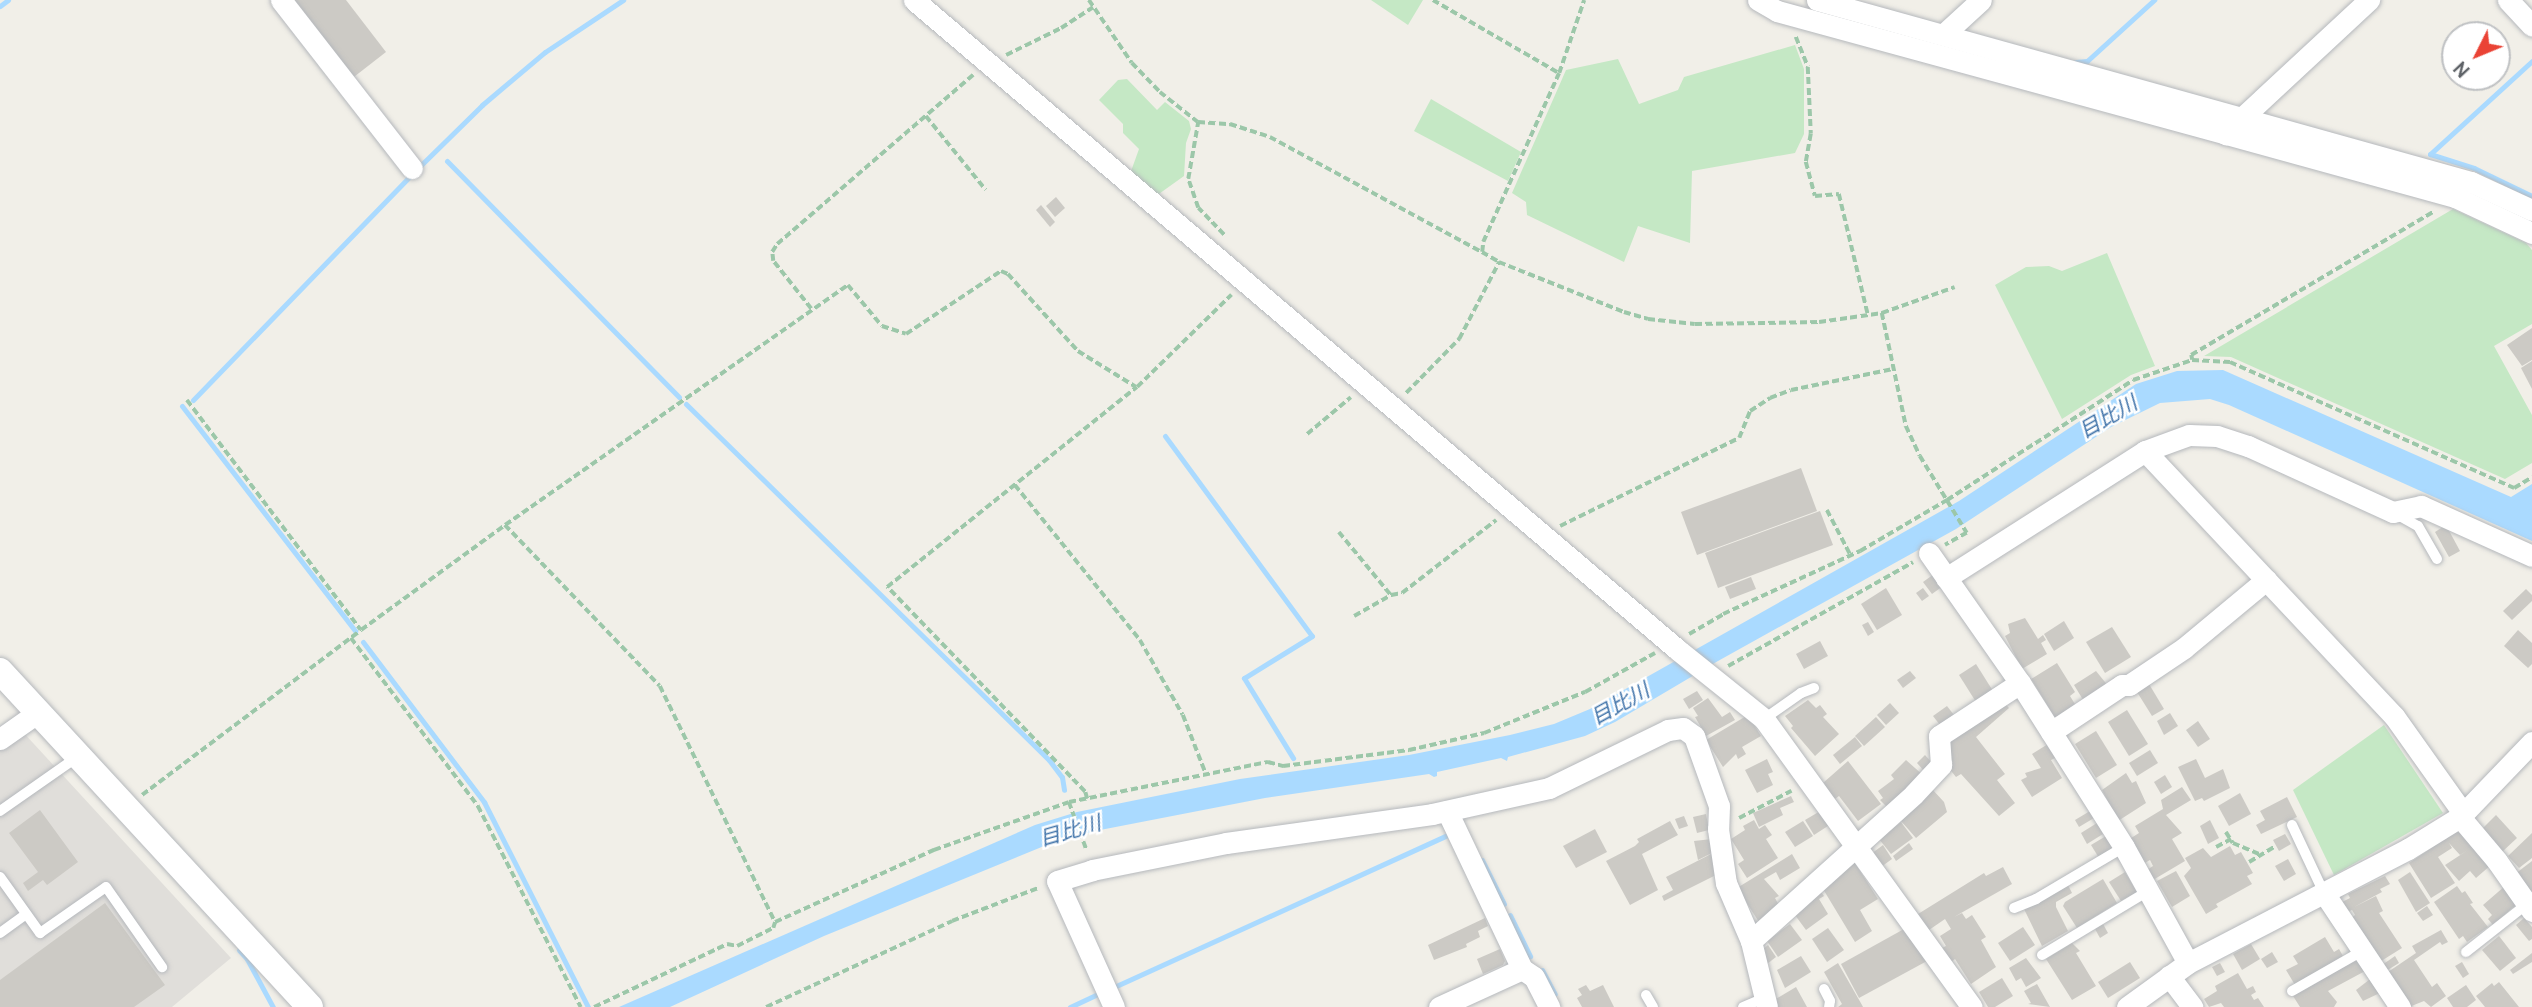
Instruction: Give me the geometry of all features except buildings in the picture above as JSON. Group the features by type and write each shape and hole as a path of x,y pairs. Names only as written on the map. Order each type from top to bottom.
{"street":[{"path":"281,0 412,168"},
{"path":"914,0 1675,647 1764,719 1972,1007"},
{"path":"1758,0 1785,13 2234,121 2471,182 2532,210"},
{"path":"1817,0 1944,34 2234,121 2455,197 2532,233"},
{"path":"1944,34 1981,0"},
{"path":"2234,121 2369,0"},
{"path":"2508,0 2532,26"},
{"path":"1946,578 2145,451 2189,435 2217,436 2248,446 2393,512 2421,506 2532,556"},
{"path":"2145,451 2394,716 2530,907"},
{"path":"1929,553 2021,682 2124,847 2188,963"},
{"path":"2051,732 2122,684 2129,685 2184,648 2266,580"},
{"path":"0,671 310,1007"},
{"path":"1751,941 1858,848 1941,765 1939,736 2021,682"},
{"path":"0,739 37,713"},
{"path":"1114,1007 1057,881 1091,870 1226,843 1447,811 1549,788 1668,730 1683,728 1694,736 1719,806 1718,829 1726,883 1751,941 1765,1002"},
{"path":"2127,1007 2188,963 2408,849 2462,815 2532,742"},
{"path":"1447,811 1522,969 1534,976 1549,1007"},
{"path":"2324,893 2400,1007"},
{"path":"1438,1007 1522,969"},
{"path":"2169,976 2192,1007"}],"lane":[{"path":"2393,512 2418,526 2437,559"},
{"path":"1764,719 1801,693 1814,688"},
{"path":"0,811 77,757"},
{"path":"2292,825 2324,893"},
{"path":"2014,908 2036,899 2124,847"},
{"path":"0,877 40,933 106,887 162,967"},
{"path":"2042,955 2148,891"},
{"path":"2466,952 2530,907"},
{"path":"0,933 26,914"},
{"path":"2292,992 2362,951"},
{"path":"1824,989 1830,1001 1829,1007"},
{"path":"1646,995 1653,1007"},
{"path":"1743,1007 1765,1002"}],"path":[{"path":"1089,0 1132,63 1160,92 1198,122 1230,124 1269,137 1499,262 1648,319 1695,324 1819,322 1882,313 1955,287"},
{"path":"1433,0 1559,73"},
{"path":"1482,252 1483,242 1559,73 1584,0"},
{"path":"812,309 773,261 772,252 777,244 989,63 1061,28 1093,7"},
{"path":"1785,13 1808,67 1811,134 1806,162 1815,195 1839,194 1868,315"},
{"path":"926,115 986,190"},
{"path":"1198,122 1188,180 1191,195 1198,208 1225,237"},
{"path":"2192,360 2191,355 2455,197"},
{"path":"1391,406 1450,351 1499,262"},
{"path":"124,808 505,524 848,285 882,326 906,334 1001,271 1008,274 1078,351 1137,387"},
{"path":"1087,799 1085,792 887,587 1137,387 1244,282"},
{"path":"1710,676 1967,533 1920,456 1906,426 1882,313"},
{"path":"775,922 934,850 1069,802 1268,762 1283,766 1409,750 1484,733 1585,692 1675,647 1723,614 1851,555 1948,502 2133,380 2192,360 2230,362 2514,488 2532,477"},
{"path":"1542,534 1739,438 1750,411 1770,398 1791,390 1893,369"},
{"path":"1307,434 1366,385"},
{"path":"187,400 361,631"},
{"path":"1015,485 1140,640 1183,715 1206,774"},
{"path":"1354,616 1402,593 1511,508"},
{"path":"1827,510 1851,555"},
{"path":"505,524 660,686 775,922 773,928 737,946 727,944 594,1007"},
{"path":"1339,532 1391,596"},
{"path":"351,638 478,806 581,1007"},
{"path":"1718,829 1810,782"},
{"path":"1069,802 1083,839"},
{"path":"2226,832 2233,843 2260,855"},
{"path":"2216,847 2231,839"},
{"path":"2249,862 2276,846"},
{"path":"766,1007 952,921 1057,881"}],"shaded area":[{"path":"22,731 231,958 172,1007 0,1007 0,747"}],"green space":[{"path":"1371,0 1423,0 1408,25"},
{"path":"1795,45 1804,69 1804,134 1795,153 1692,171 1690,243 1638,226 1624,262 1527,215 1526,202 1512,193 1566,70 1618,59 1639,104 1678,90 1684,77"},
{"path":"1127,79 1157,110 1165,102 1189,121 1191,129 1186,143 1184,176 1156,196 1130,174 1139,149 1123,133 1123,124 1099,100 1118,80"},
{"path":"1431,99 1521,152 1508,181 1414,131"},
{"path":"2453,209 2526,243 2532,250 2532,324 2494,346 2532,415 2532,463 2505,479 2231,357 2204,356"},
{"path":"2107,253 2155,366 2131,375 2062,419 1995,285 2026,267 2049,266 2062,271"},
{"path":"2384,725 2443,813 2334,875 2293,790"}],"water":[{"name":"目比川","path":"2223,370 2511,497 2532,484 2532,541 2229,405 2210,399 2160,403 2111,427 1956,529 1718,661 1615,722 1585,736 1508,757 1507,761 1501,758 1437,772 1434,777 1429,774 1265,798 1095,831 1049,844 824,936 670,1007 619,1007 1035,825 1077,812 1240,779 1409,755 1554,724 1590,709 1959,501 2136,384 2177,371"}],"waterway":[{"path":"0,6 8,0"},
{"path":"418,168 482,105 545,52 623,0"},
{"path":"2076,62 2087,61 2154,0"},
{"path":"2532,61 2430,154 2474,168 2532,196"},
{"path":"447,161 679,397"},
{"path":"193,400 411,175"},
{"path":"686,404 1049,760 1062,777 1064,790"},
{"path":"182,406 355,631"},
{"path":"1165,436 1312,636 1244,678 1293,758"},
{"path":"363,642 484,802 588,1007"},
{"path":"1114,987 1449,834"},
{"path":"1482,860 1504,904"},
{"path":"1510,915 1530,956"},
{"path":"239,950 247,959 273,1007"},
{"path":"1542,970 1555,994"},
{"path":"1070,1007 1100,993"}]}
